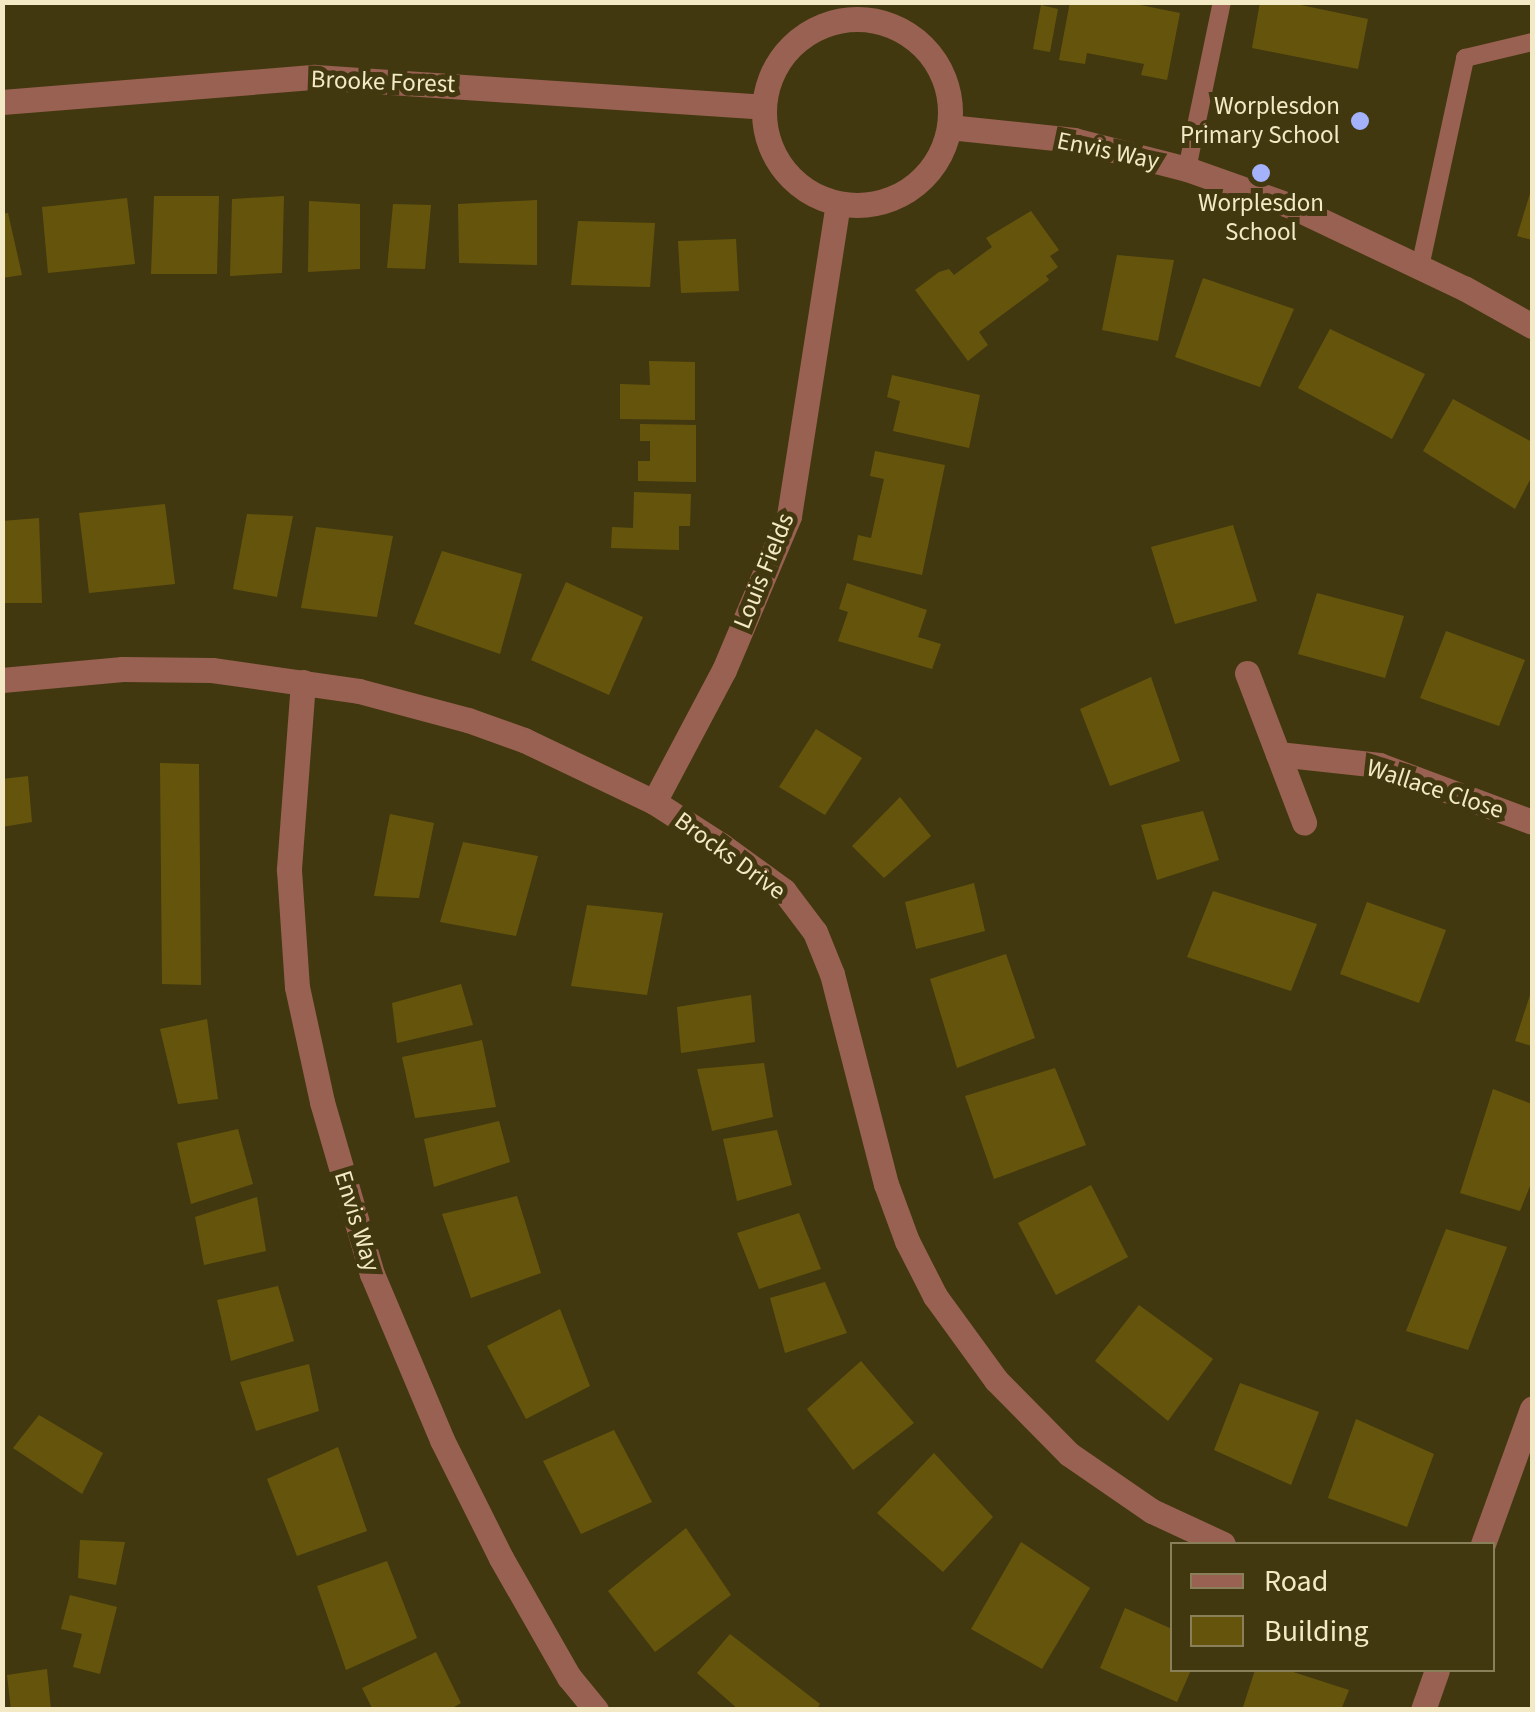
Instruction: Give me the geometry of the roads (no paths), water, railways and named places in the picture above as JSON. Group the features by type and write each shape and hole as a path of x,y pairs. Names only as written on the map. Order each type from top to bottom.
{"street":[{"path":"882,12 934,62 950,100 949,127 940,156 922,180 897,197 868,205 838,204 813,195 792,180 766,134 764,107 770,80 782,56 802,37 840,21 882,12"},
{"name":"Brooke Forest","path":"2,102 315,77 764,107"},
{"name":"Envis Way","path":"949,127 1074,140 1187,169 1291,206 1532,326"},
{"name":"Louis Fields","path":"654,802 724,670 789,516 838,204"},
{"name":"Brocks Drive","path":"2,680 140,670 212,670 359,691 468,720 524,740 654,802 784,891 815,932 832,974 886,1184 907,1241 934,1296 996,1380 1069,1454 1152,1511 1219,1542"},
{"path":"1247,673 1304,822"},
{"name":"Envis Way","path":"303,682 289,870 296,986 322,1102 372,1274 442,1440 568,1677 596,1710"},
{"name":"Wallace Close","path":"1278,754 1379,766 1532,822"},
{"path":"1484,1542 1532,1409"},
{"path":"1423,1710 1437,1672"}],"lane":[{"path":"1187,169 1222,2"},
{"path":"1420,267 1465,58 1532,42"}],"place":[{"name":"Worplesdon Primary School","path":"1360,121"},
{"name":"Worplesdon School","path":"1261,173"}]}
